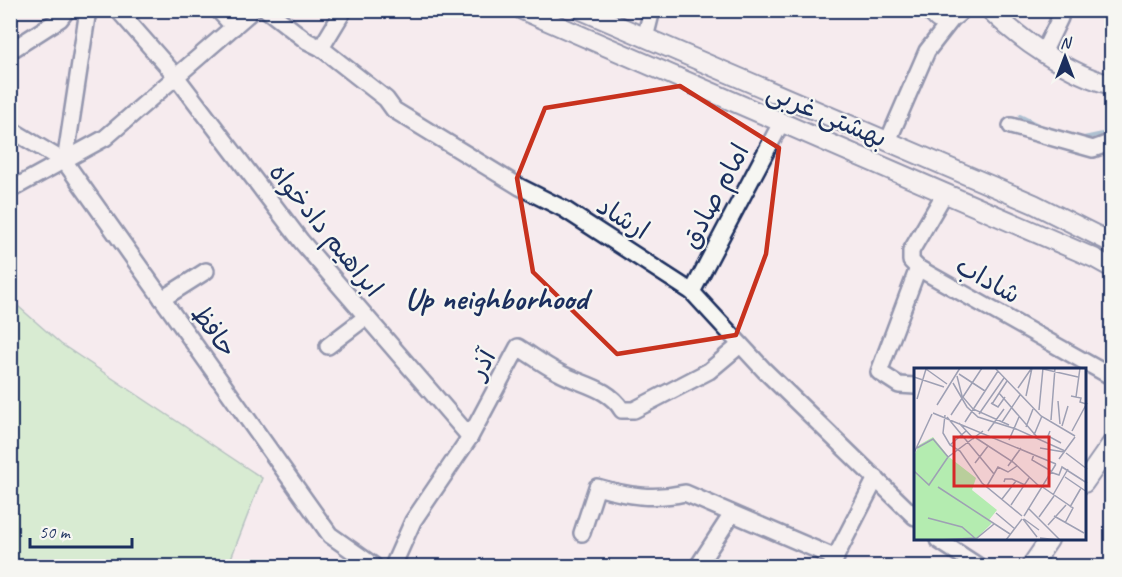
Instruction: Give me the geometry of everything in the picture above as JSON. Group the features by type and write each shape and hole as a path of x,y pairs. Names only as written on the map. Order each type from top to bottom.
{"street":[{"path":"10,51 60,19 67,10"},
{"path":"65,162 88,10"},
{"name":"ابراهیم دادخواه","path":"118,10 175,75 301,241 470,437"},
{"path":"218,10 234,27"},
{"path":"10,190 65,162 105,138 175,75 254,10"},
{"name":"ارشاد","path":"267,10 307,41 321,48 386,99 394,110 520,187 564,209 692,292 741,345 914,516"},
{"path":"321,48 344,10"},
{"name":"بهشتی غربی","path":"522,10 945,193 1112,268"},
{"name":"بهشتی غربی","path":"581,10 1034,204 1042,211 1112,243"},
{"path":"645,38 652,10"},
{"path":"929,10 938,19 957,12"},
{"path":"990,10 1014,35 1043,52 1112,85"},
{"path":"888,141 927,51 957,12"},
{"path":"1043,52 1060,18"},
{"name":"امام صادق","path":"692,292 782,123"},
{"path":"1011,126 1093,148 1112,142"},
{"name":"حافظ","path":"10,129 65,162 330,535 374,567"},
{"name":"شاداب","path":"945,193 911,251 910,261 918,268 1112,377"},
{"path":"914,386 898,385 879,372 918,268"},
{"path":"162,299 206,271"},
{"path":"328,346 366,316"},
{"name":"آذر","path":"393,567 413,521 470,437 518,346 557,372 607,392 616,399 622,410 634,410 709,371 741,345"},
{"path":"1086,480 1112,443"},
{"path":"582,533 597,488 628,496 663,498 685,493 833,562 876,478"},
{"path":"698,567 732,514"},
{"path":"939,541 978,567"},
{"path":"1031,567 1047,541"}],"highlighted area":[{"path":"680,86 779,148 766,254 736,335 617,354 533,272 517,178 545,108"}],"green space":[{"path":"11,300 61,344 262,478 228,566 11,566"}],"waterway":[{"path":"1020,116 1044,128"},
{"path":"1079,139 1112,132"}],"district":[{"name":"Up neighborhood","path":"496,298"}]}
